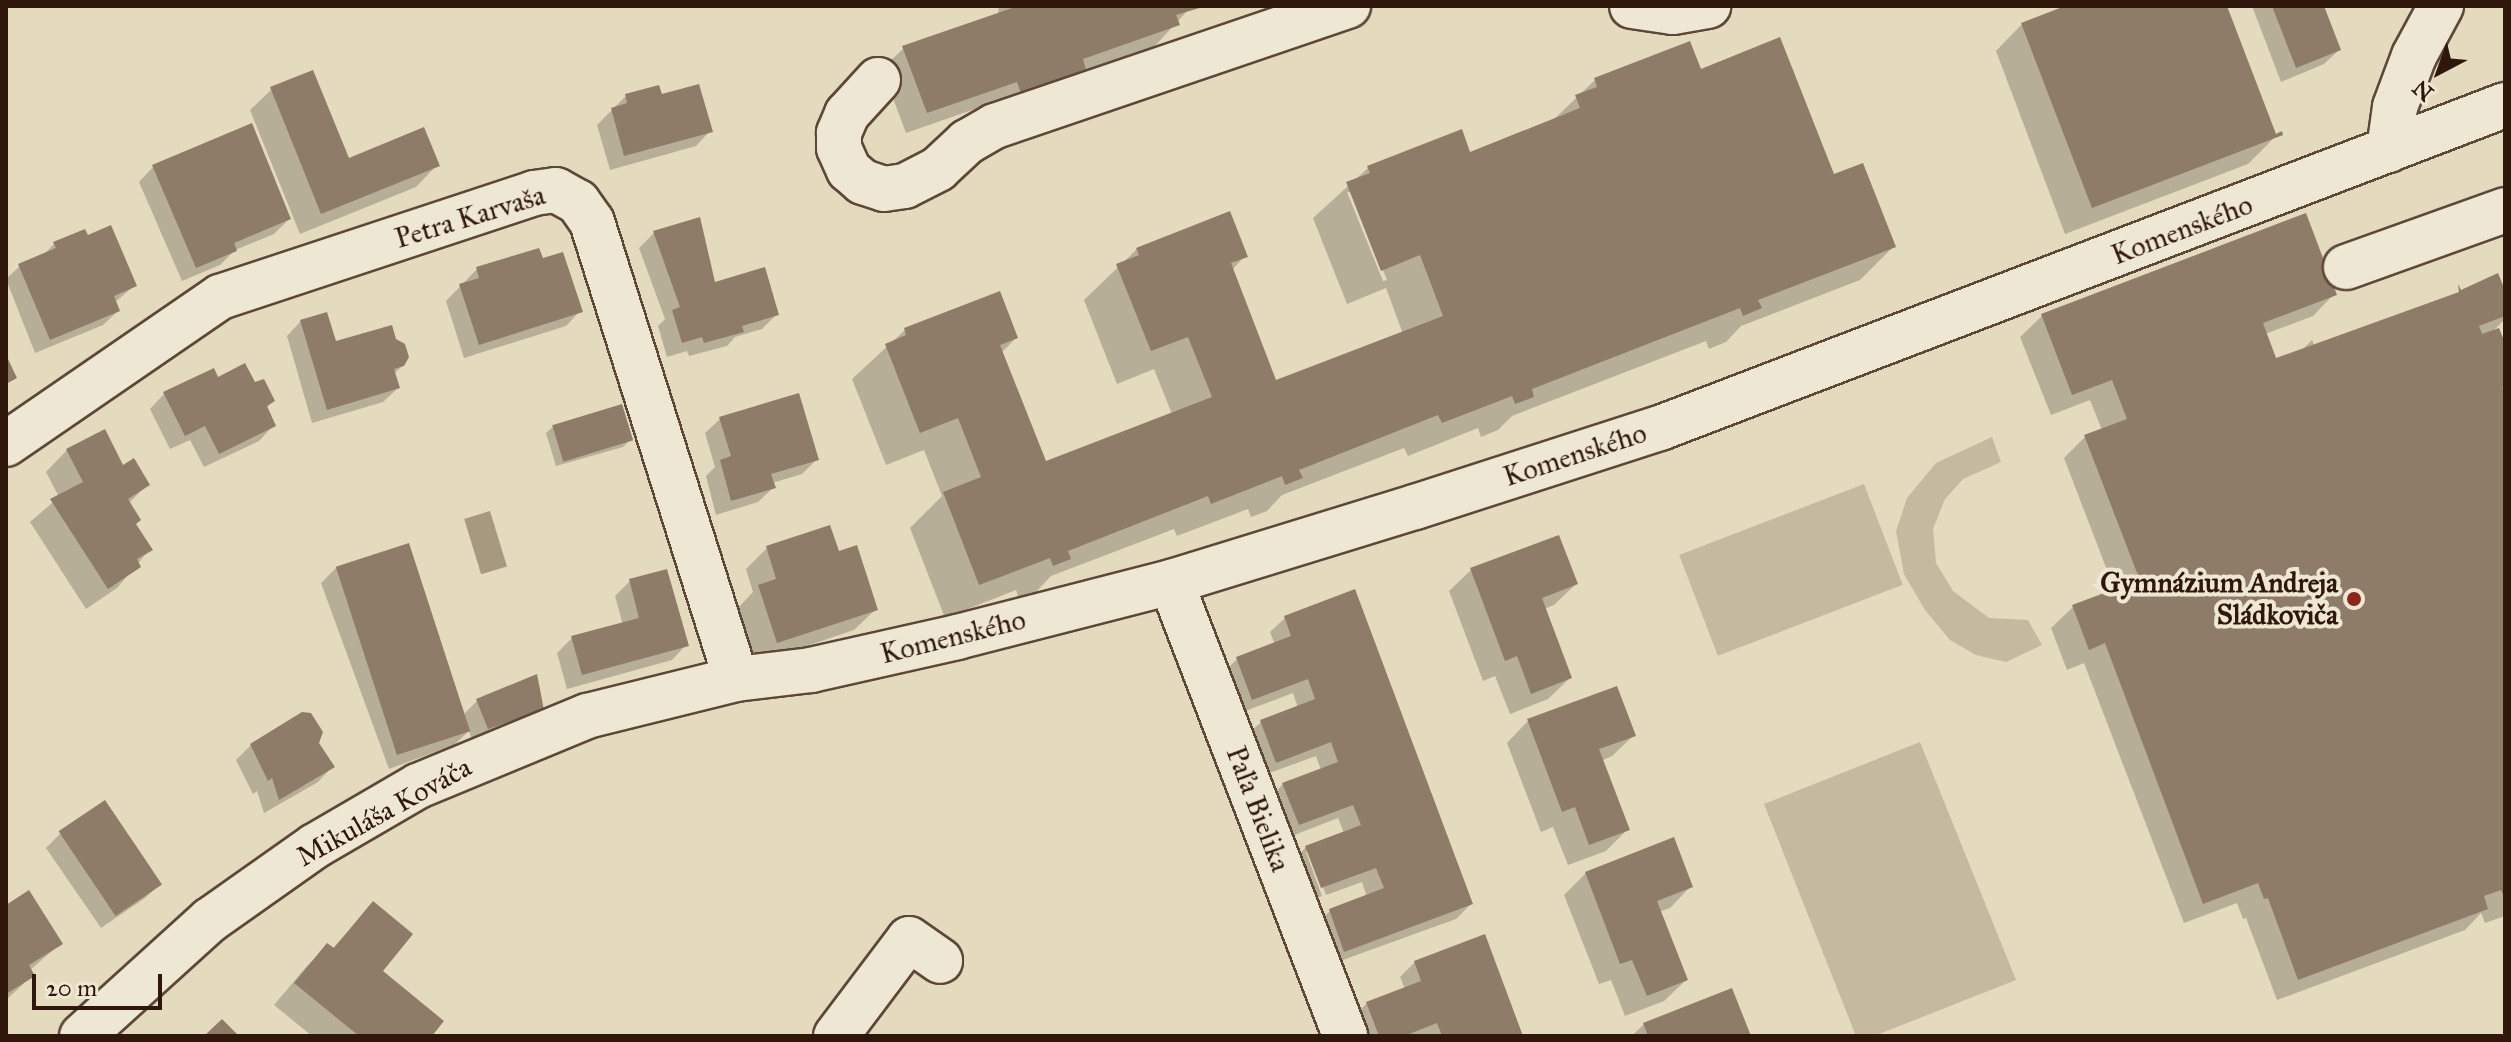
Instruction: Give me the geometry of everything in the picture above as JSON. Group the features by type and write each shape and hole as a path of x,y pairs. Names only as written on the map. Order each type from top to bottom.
{"street":[{"path":"878,80 847,114 839,133 839,148 849,170 863,182 884,189 905,186 938,169 967,142 995,126 1348,6"},
{"path":"1632,6 1673,12 1708,6"},
{"path":"2389,150 2395,107 2414,56 2441,6"},
{"name":"Komenského","path":"736,679 811,670 1171,582 1660,428 2505,105"},
{"name":"Petra Karvaša","path":"6,444 220,297 534,193 556,190 578,202 592,222 736,679"},
{"path":"2346,267 2505,210"},
{"name":"Paľa Bielika","path":"1171,582 1345,1036"},
{"name":"Mikuláša Kováča","path":"82,1036 210,920 315,846 418,786 587,716 736,679"},
{"path":"836,1036 909,939 940,961"}],"shaded area":[{"path":"1992,437 2001,462 1963,479 1945,499 1933,529 1936,563 1953,591 1989,618 2028,620 2042,645 2006,662 1976,655 1950,640 1925,610 1904,574 1896,531 1907,498 1936,463"},
{"path":"1864,484 1903,585 1718,656 1679,555"},
{"path":"490,511 507,566 481,574 464,519"},
{"path":"1920,742 2016,980 1874,1036 1856,1036 1764,804"}],"building":[{"path":"1018,6 1203,7 1176,15 1180,25 1083,59 1086,70 1094,67 1096,70 1022,96 1017,82 927,113 902,46"},
{"path":"2065,6 2227,6 2276,134 2282,131 2283,135 2092,208 2021,23"},
{"path":"2272,6 2324,6 2341,50 2296,68"},
{"path":"1780,37 1834,174 1863,163 1896,247 1758,300 1762,308 1743,316 1740,308 1532,389 1534,397 1515,404 1512,396 1442,423 1438,415 1299,470 1303,478 1285,485 1282,476 1211,504 1208,496 1068,551 1071,559 1053,566 1050,558 979,585 943,492 981,477 958,418 920,433 885,344 906,335 904,328 1000,291 1018,338 1000,345 1046,461 1212,397 1188,337 1151,351 1116,264 1139,255 1136,248 1230,211 1248,257 1231,263 1276,380 1443,316 1420,255 1381,271 1346,182 1370,173 1367,166 1462,129 1470,152 1580,108 1575,95 1597,87 1594,78 1690,41 1701,69"},
{"path":"313,70 349,158 424,127 440,166 321,214 270,87"},
{"path":"699,84 713,132 624,156 611,108 627,103 625,94 659,85 662,94"},
{"path":"252,123 291,219 234,243 237,251 196,268 152,165"},
{"name":"Gymnázium Andreja Sládkoviča","path":"2306,213 2337,295 2263,323 2276,358 2459,292 2458,284 2461,290 2498,273 2505,290 2505,316 2479,326 2482,334 2499,328 2505,343 2505,386 2502,387 2505,395 2505,899 2501,890 2484,896 2488,909 2298,980 2268,898 2264,899 2258,883 2203,904 2105,643 2089,650 2072,605 2147,577 2139,578 2084,435 2127,419 2112,380 2072,395 2041,314"},
{"path":"700,217 715,282 765,267 779,315 742,326 744,332 704,343 702,337 682,343 672,310 680,307 653,231"},
{"path":"111,225 137,286 114,296 120,311 50,340 18,264 56,248 53,242 85,229 88,235"},
{"path":"539,248 543,258 563,252 583,312 479,345 459,284 479,278 476,267"},
{"path":"327,312 336,341 392,325 396,339 405,344 409,357 404,366 394,369 400,388 327,410 300,320"},
{"path":"6,355 17,378 6,384"},
{"path":"245,363 255,382 264,379 275,401 267,406 276,426 219,454 205,426 185,436 163,392 214,368 218,377"},
{"path":"799,393 819,460 771,474 776,488 731,501 720,460 731,456 719,417"},
{"path":"622,404 633,440 563,462 552,425"},
{"path":"105,429 123,465 134,458 150,485 128,499 141,520 136,524 153,550 137,559 141,567 108,589 50,499 83,482 66,449"},
{"path":"830,525 839,551 857,545 878,610 777,643 758,585 776,579 766,546"},
{"path":"1559,535 1578,584 1542,598 1572,678 1531,694 1517,656 1505,661 1470,568"},
{"path":"409,543 470,731 397,755 336,567"},
{"path":"667,569 689,646 582,675 571,636 639,618 629,579"},
{"path":"1355,589 1473,904 1344,952 1329,909 1384,888 1376,868 1321,888 1305,846 1361,825 1353,805 1299,825 1282,783 1338,762 1331,742 1276,763 1260,720 1315,699 1308,679 1252,700 1236,657 1291,636 1284,616"},
{"path":"537,674 544,710 488,729 476,699"},
{"path":"1617,686 1636,736 1599,749 1630,830 1589,845 1575,807 1562,812 1527,719"},
{"path":"302,712 311,713 323,732 319,743 335,767 279,800 272,778 268,781 250,744"},
{"path":"105,800 162,885 116,916 59,831"},
{"path":"1674,837 1693,887 1657,901 1688,980 1647,996 1632,960 1620,964 1585,872"},
{"path":"29,890 63,944 29,965 35,976 6,994 6,905"},
{"path":"373,901 413,934 383,971 444,1021 432,1036 359,1036 294,983 327,943 334,948"},
{"path":"1485,934 1523,1036 1442,1036 1437,1023 1404,1036 1379,1036 1366,1002 1421,981 1414,961"},
{"path":"1732,988 1751,1036 1648,1036 1643,1023"},
{"path":"222,1019 239,1036 204,1036"}],"place":[{"name":"Gymnázium Andreja Sládkoviča","path":"2354,599"}]}
